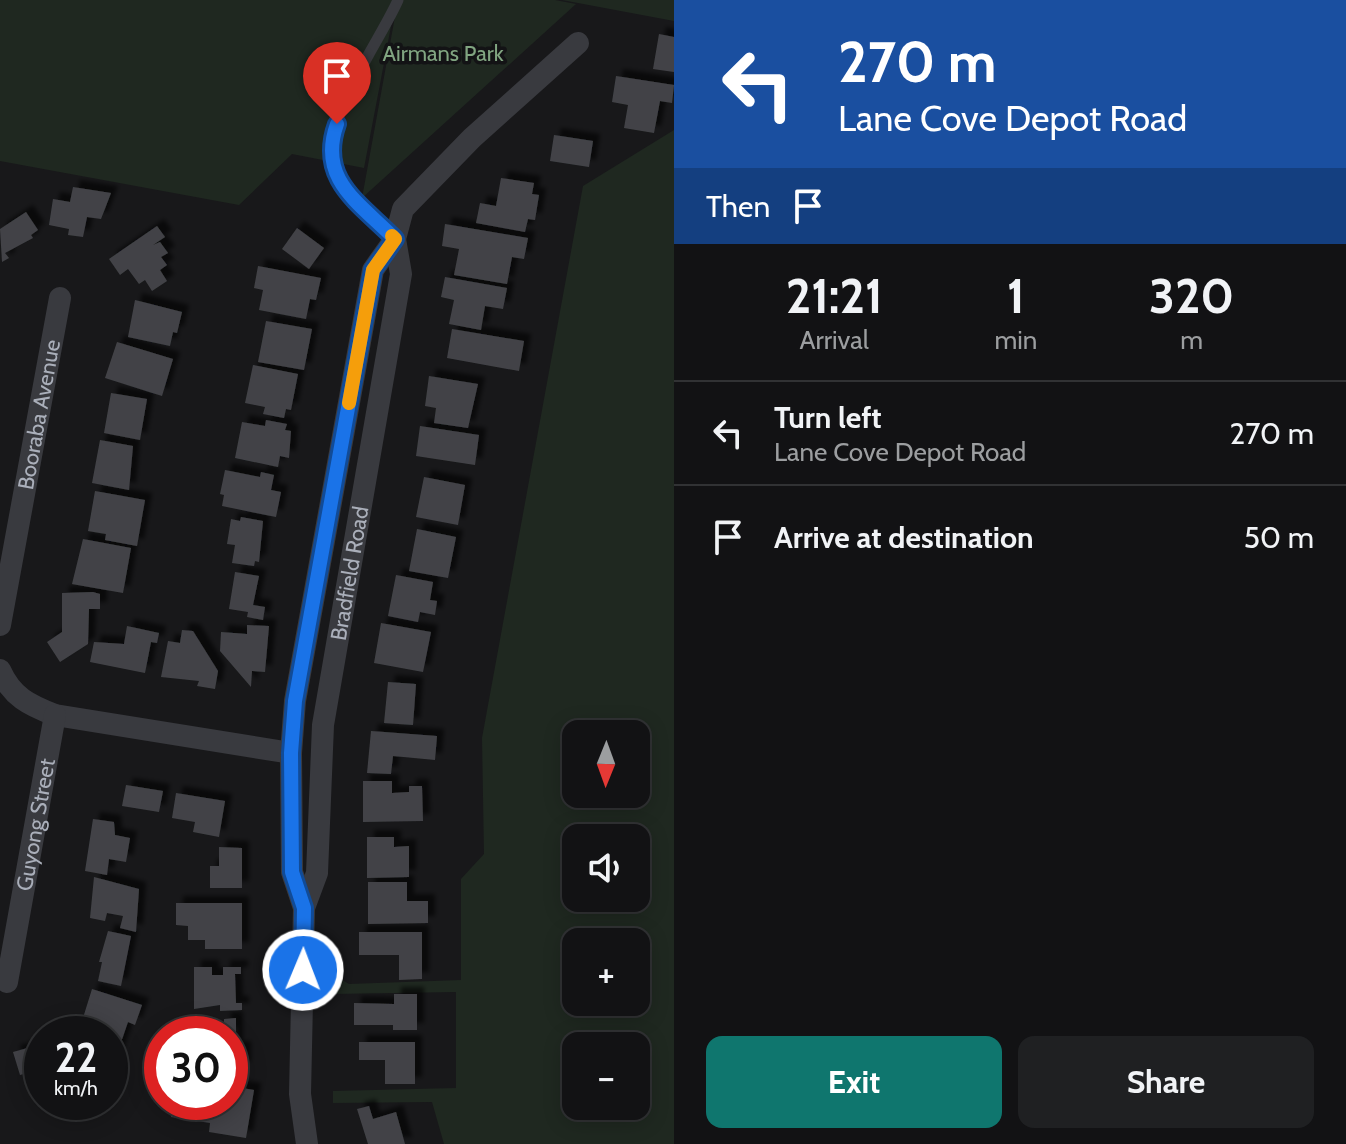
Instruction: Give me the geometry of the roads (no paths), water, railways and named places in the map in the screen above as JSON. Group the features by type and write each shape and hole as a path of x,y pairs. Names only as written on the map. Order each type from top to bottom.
{"street":[{"name":"Bradfield Road","path":"304,908 292,872 291,753 295,701 373,270 395,239 403,209 472,138 578,43"},
{"name":"Bradfield Road","path":"307,1144 300,1094 304,908 317,873 323,725 401,274 395,239"},
{"name":"Booraba Avenue","path":"0,625 60,298"},
{"path":"0,670 7,685 25,704 55,715 291,753"},
{"name":"Guyong Street","path":"7,982 55,715"}],"lane":[{"path":"395,239 348,194 336,178 330,157 342,108 398,0"}],"park label":[{"name":"Airmans Park","path":"443,53"}]}
